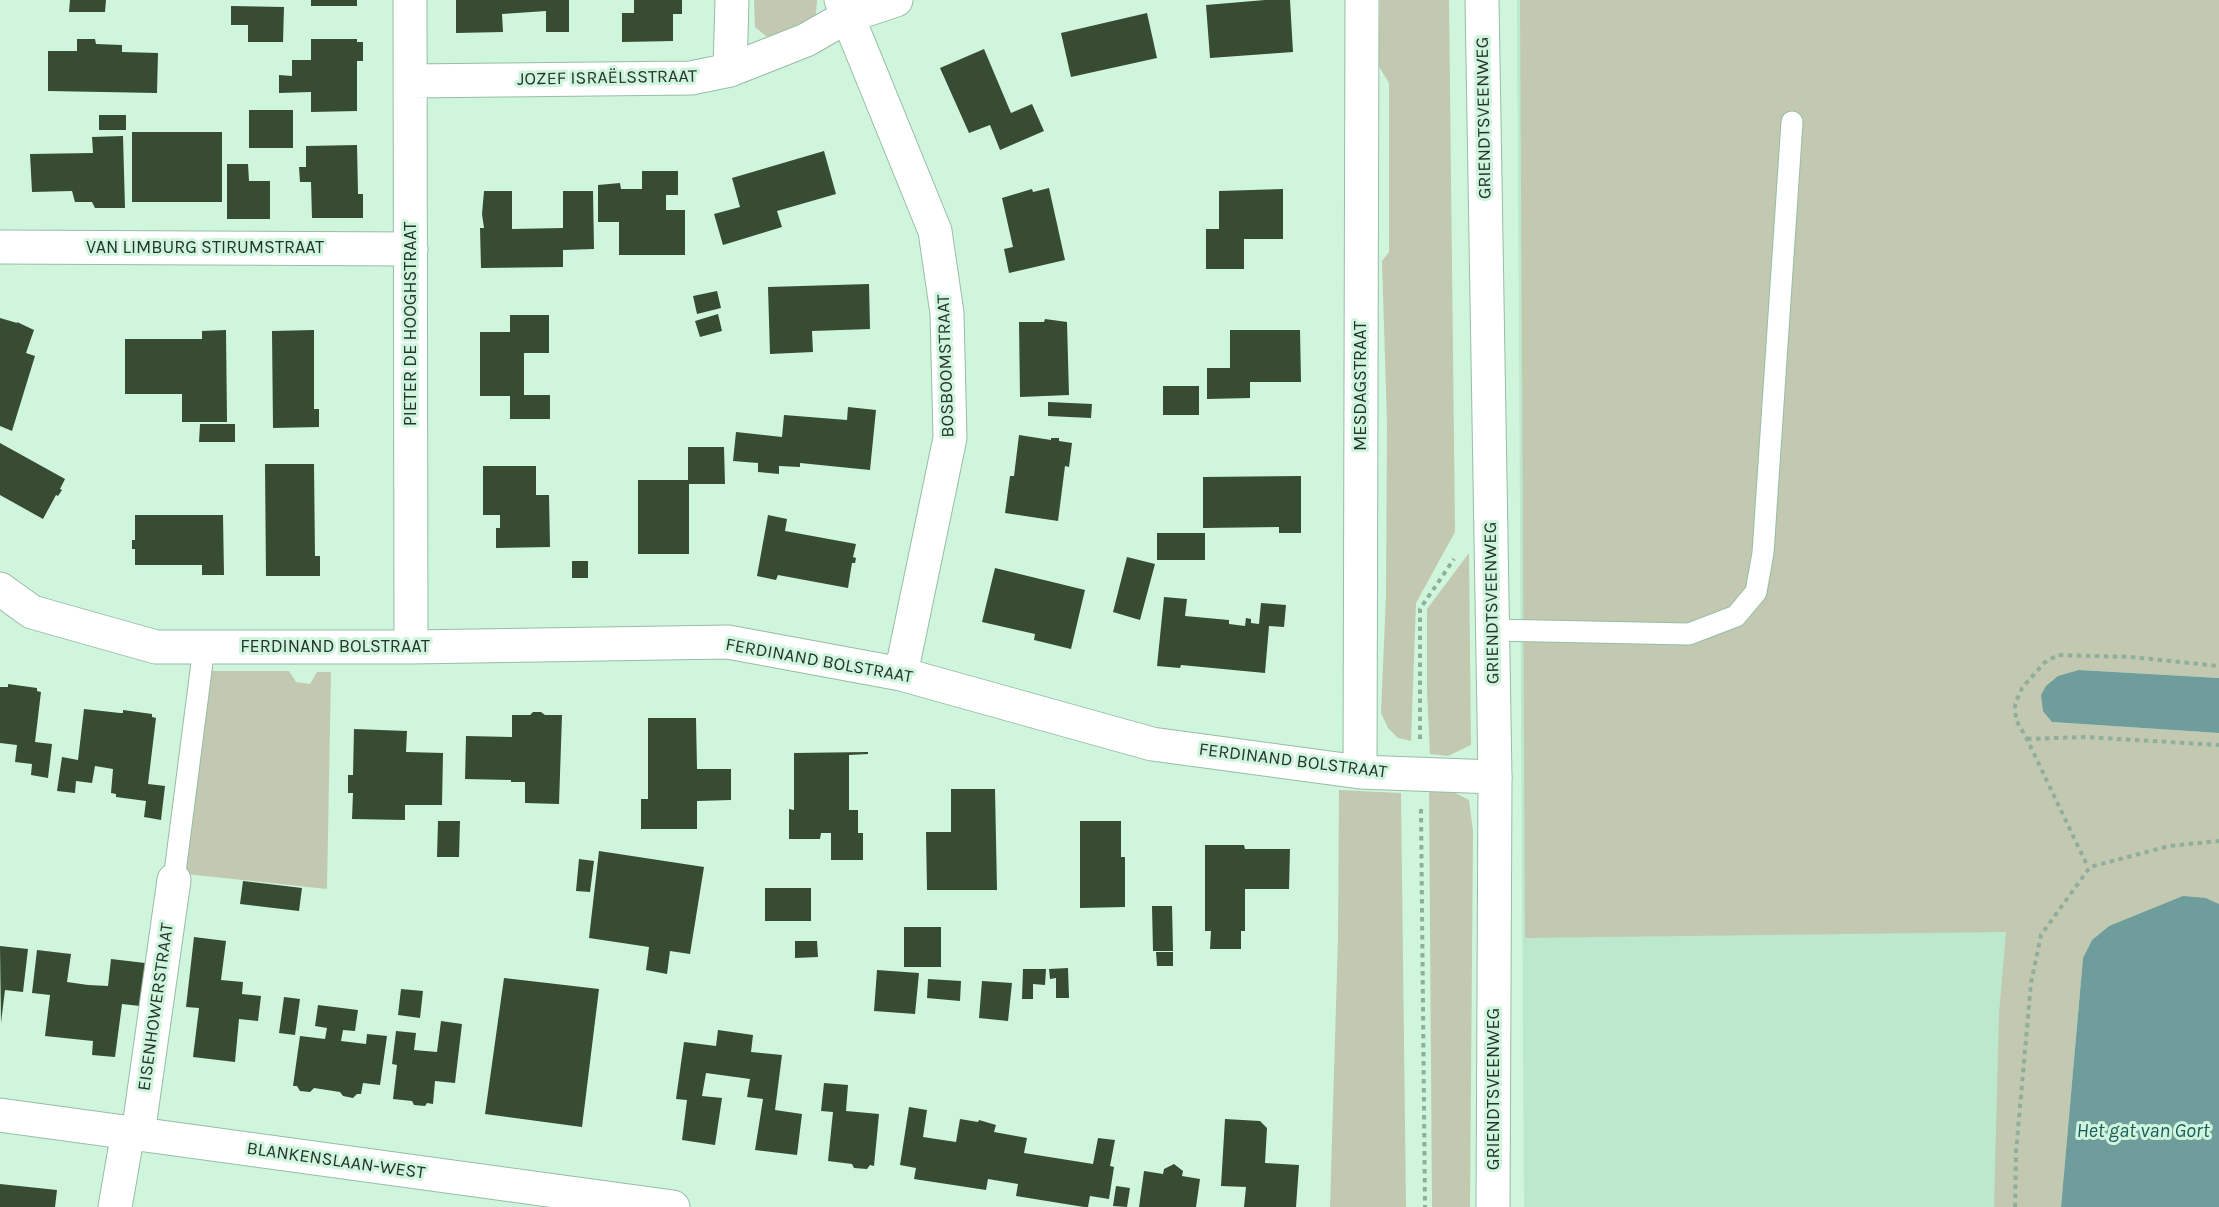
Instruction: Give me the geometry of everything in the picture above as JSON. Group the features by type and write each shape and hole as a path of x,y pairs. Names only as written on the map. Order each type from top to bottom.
{"street":[{"name":"PIETER DE HOOGHSTRAAT","path":"410,0 411,647"},
{"path":"730,70 732,0"},
{"name":"JOZEF ISRAËLSSTRAAT","path":"410,81 691,78 730,70 806,40 844,8 896,0"},
{"name":"MESDAGSTRAAT","path":"1360,772 1362,0"},
{"name":"GRIENDTSVEENWEG","path":"1482,0 1495,777 1493,1207"},
{"name":"BOSBOOMSTRAAT","path":"844,8 935,231 948,313 950,438 901,674"},
{"name":"VAN LIMBURG STIRUMSTRAAT","path":"0,247 411,249"},
{"name":"FERDINAND BOLSTRAAT","path":"0,589 32,612 156,647 411,647 728,642 901,674 1152,744 1360,772 1495,777"},
{"name":"EISENHOWERSTRAAT","path":"115,1207 133,1133 174,880"},
{"name":"BLANKENSLAAN-WEST","path":"0,1115 673,1207"}],"lane":[{"path":"1492,630 1689,634 1736,616 1756,592 1763,553 1792,122"},
{"path":"174,880 204,647"}],"path":[{"path":"1425,1207 1420,609 1458,553"},
{"path":"2086,864 2016,720 2015,704 2022,688 2044,663 2058,656 2131,657 2219,666"},
{"path":"2027,739 2085,737 2219,745"},
{"path":"2015,1207 2016,1152 2031,983 2041,935 2090,867 2169,846 2219,841"}],"shaded area":[{"path":"754,0 817,0 816,13 813,23 777,38 767,37 755,27"},
{"path":"1380,0 1449,0 1455,532 1416,603 1411,741 1398,738 1388,728 1381,713 1386,595 1387,423 1382,261 1389,252 1389,83 1378,65"},
{"path":"1517,0 2090,0 1999,1207 1524,1207"},
{"path":"1520,0 2219,0 2219,678 2079,670 2052,722 2219,733 2219,904 2206,898 2109,926 2092,940 2083,958 2061,1207 1994,1207 1999,1013 2006,932 1525,938"},
{"path":"1469,553 1471,745 1448,756 1430,754 1427,609"},
{"path":"210,671 289,671 296,682 310,684 317,672 331,672 327,889 186,874 183,860"},
{"path":"1445,788 1469,800 1473,831 1470,1207 1432,1207 1429,789"},
{"path":"1339,790 1401,793 1406,1207 1330,1207 1338,938"}],"water":[{"path":"2079,670 2219,678 2219,733 2052,722 2043,711 2041,695 2046,686 2058,676"},
{"name":"Het gat van Gort","path":"2183,896 2206,898 2219,904 2219,1207 2061,1207 2083,958 2092,940 2109,926"}],"building":[{"path":"70,0 106,0 105,12 69,12"},
{"path":"311,0 357,0 357,6 311,6"},
{"path":"456,0 569,0 569,32 546,32 546,11 502,14 503,32 456,33"},
{"path":"634,0 682,0 682,14 673,14 673,41 622,42 622,13 634,13"},
{"path":"1290,0 1293,52 1210,58 1206,5"},
{"path":"231,6 284,7 283,42 248,42 248,25 231,25"},
{"path":"1147,13 1157,58 1071,77 1061,33"},
{"path":"77,39 95,39 96,44 122,45 122,52 158,53 157,93 48,91 48,51 77,51"},
{"path":"311,39 357,39 357,42 363,42 363,61 357,61 357,111 311,112 311,92 279,93 279,75 292,76 292,60 311,60"},
{"path":"984,49 1011,113 1032,104 1044,131 1000,150 990,125 969,133 940,68"},
{"path":"249,110 293,110 293,148 249,148"},
{"path":"99,115 126,115 126,130 99,130"},
{"path":"132,132 222,132 222,202 132,202"},
{"path":"123,136 125,208 95,208 92,202 75,202 72,191 32,192 30,154 93,153 92,137"},
{"path":"357,145 358,194 363,194 363,218 312,218 311,182 300,182 299,167 306,167 306,146"},
{"path":"824,151 836,194 777,211 782,227 723,245 714,214 740,207 732,178"},
{"path":"227,164 248,164 249,181 270,181 270,219 227,219"},
{"path":"642,171 678,171 678,195 666,195 666,210 685,210 685,255 619,255 619,222 598,222 598,185 620,183 621,189 642,189"},
{"path":"1049,188 1065,260 1009,273 1004,249 1013,247 1002,198 1032,189 1033,192"},
{"path":"1283,189 1283,239 1244,239 1244,269 1206,269 1206,229 1219,229 1219,191"},
{"path":"484,191 512,191 512,229 563,228 563,191 593,191 594,249 563,250 563,267 481,268 480,228 484,228 482,214"},
{"path":"869,284 870,329 812,331 813,352 770,354 768,287"},
{"path":"717,291 721,308 697,314 693,296"},
{"path":"718,314 722,331 700,337 695,321"},
{"path":"510,315 549,315 549,353 524,353 524,395 550,395 550,419 510,419 510,396 480,396 480,332 510,332"},
{"path":"0,318 17,322 34,330 26,353 35,356 12,431 0,426"},
{"path":"1045,319 1067,322 1069,395 1020,397 1019,322 1044,322"},
{"path":"226,330 227,422 182,422 182,394 125,394 125,339 202,339 202,331"},
{"path":"314,330 314,409 319,409 319,427 273,428 272,331"},
{"path":"1230,330 1300,330 1301,382 1250,382 1250,398 1207,399 1207,368 1230,368"},
{"path":"1163,386 1199,386 1199,415 1163,415"},
{"path":"1048,402 1092,404 1091,418 1048,416"},
{"path":"848,407 876,410 870,470 800,463 800,467 779,466 779,474 758,472 758,463 733,461 736,432 782,437 784,415 847,420"},
{"path":"200,424 235,424 235,442 199,442"},
{"path":"1019,435 1051,440 1051,438 1059,438 1059,441 1072,443 1069,467 1065,466 1058,521 1005,513 1010,476 1014,476"},
{"path":"0,443 65,479 60,489 62,490 58,496 56,495 43,519 0,495"},
{"path":"688,447 724,447 725,484 689,484 689,554 638,554 638,480 688,480"},
{"path":"265,464 314,464 315,556 320,556 320,576 266,576"},
{"path":"483,466 536,466 536,495 549,495 550,547 496,548 496,528 500,528 500,515 483,515"},
{"path":"1301,476 1301,533 1279,533 1279,527 1203,528 1203,477"},
{"path":"135,515 223,515 224,575 202,575 202,565 135,565 135,549 132,549 132,540 135,540"},
{"path":"768,515 787,519 785,531 856,544 853,557 856,558 855,563 852,563 848,588 778,575 776,580 757,576"},
{"path":"1157,533 1205,533 1205,560 1157,560"},
{"path":"1127,557 1155,564 1140,620 1113,612"},
{"path":"572,561 588,561 588,578 572,578"},
{"path":"995,568 1085,590 1071,649 1034,640 1035,634 982,622"},
{"path":"1164,597 1187,599 1185,616 1229,620 1229,624 1245,626 1246,618 1251,619 1251,623 1259,624 1261,603 1286,605 1284,627 1269,626 1265,673 1181,665 1180,668 1157,666"},
{"path":"8,684 37,688 37,691 41,692 35,742 52,744 48,778 31,775 32,764 15,762 17,745 0,743 0,687 8,687"},
{"path":"84,709 120,713 123,713 123,710 152,714 152,717 156,718 148,784 165,786 161,820 144,817 146,801 116,797 116,794 111,793 113,769 95,766 92,783 76,781 75,793 57,791 62,757 78,760"},
{"path":"533,712 562,715 559,804 525,803 525,782 465,779 466,736 512,737 512,715 530,715"},
{"path":"648,718 696,718 697,769 731,769 731,800 697,801 697,829 641,829 641,799 648,799"},
{"path":"354,729 407,731 406,752 443,753 442,805 405,805 405,820 352,819 353,793 348,793 348,775 353,775"},
{"path":"868,752 868,754 849,755 849,810 858,810 858,833 863,833 863,860 831,860 831,833 821,833 820,839 789,839 789,809 794,810 794,753"},
{"path":"951,789 995,789 997,890 927,890 926,832 951,832"},
{"path":"438,821 460,821 459,857 437,857"},
{"path":"1080,821 1121,821 1121,857 1125,857 1125,907 1080,908"},
{"path":"1205,845 1244,845 1245,849 1290,849 1289,889 1245,889 1245,931 1241,931 1241,949 1210,949 1211,931 1205,931"},
{"path":"599,851 704,867 690,954 670,951 667,974 646,970 649,947 589,938"},
{"path":"579,859 594,861 590,892 576,891"},
{"path":"243,881 302,888 299,911 240,904"},
{"path":"765,888 811,888 811,921 765,921"},
{"path":"1152,906 1172,906 1173,951 1153,951"},
{"path":"904,927 941,927 941,967 904,967"},
{"path":"194,937 226,941 221,980 243,982 242,994 261,996 258,1021 239,1019 235,1062 193,1057 199,1008 186,1007"},
{"path":"795,941 817,941 818,957 795,958"},
{"path":"0,946 28,949 23,992 5,990 1,1023"},
{"path":"37,950 71,954 67,982 88,985 108,986 111,959 145,963 140,1006 122,1004 115,1057 92,1055 93,1041 45,1036 50,995 32,993"},
{"path":"1156,952 1173,952 1173,966 1157,966"},
{"path":"1068,968 1069,998 1056,998 1056,978 1050,979 1049,969"},
{"path":"1023,969 1046,969 1045,985 1033,984 1033,999 1022,999"},
{"path":"877,970 919,973 915,1014 874,1011"},
{"path":"504,978 599,989 582,1127 485,1114"},
{"path":"928,979 961,981 960,1001 927,998"},
{"path":"982,981 1012,983 1008,1021 979,1018"},
{"path":"401,989 423,991 420,1018 398,1015"},
{"path":"284,997 300,999 295,1035 279,1033"},
{"path":"318,1005 358,1010 355,1031 343,1030 341,1041 366,1044 367,1034 387,1036 380,1085 363,1083 361,1094 353,1098 343,1096 340,1092 314,1088 310,1092 300,1091 297,1086 293,1086 300,1036 325,1039 327,1028 315,1026"},
{"path":"441,1021 462,1024 455,1083 435,1081 433,1104 414,1105 412,1101 393,1099 397,1065 392,1064 396,1031 416,1033 414,1050 437,1052"},
{"path":"718,1030 753,1035 751,1052 782,1055 775,1110 802,1114 797,1155 755,1150 763,1099 747,1097 750,1079 706,1073 702,1096 722,1098 715,1145 682,1140 687,1100 676,1099 684,1042 716,1046"},
{"path":"824,1083 848,1085 846,1111 879,1114 874,1166 870,1165 867,1169 854,1168 852,1164 828,1161 833,1112 821,1111"},
{"path":"909,1107 927,1110 923,1137 956,1142 960,1119 978,1122 979,1120 996,1125 994,1132 1027,1138 1024,1153 1093,1164 1098,1138 1115,1140 1110,1166 1114,1167 1109,1199 1090,1196 1088,1207 1084,1207 1016,1196 1018,1184 988,1179 986,1190 914,1179 916,1168 900,1165"},
{"path":"1225,1119 1260,1121 1267,1128 1265,1163 1299,1165 1296,1207 1244,1207 1246,1187 1221,1186"},
{"path":"1174,1164 1183,1171 1182,1176 1200,1179 1196,1207 1139,1207 1144,1171 1163,1174 1164,1169"},
{"path":"0,1184 57,1190 55,1207 0,1207"},
{"path":"1116,1186 1130,1188 1127,1207 1113,1206"}]}
